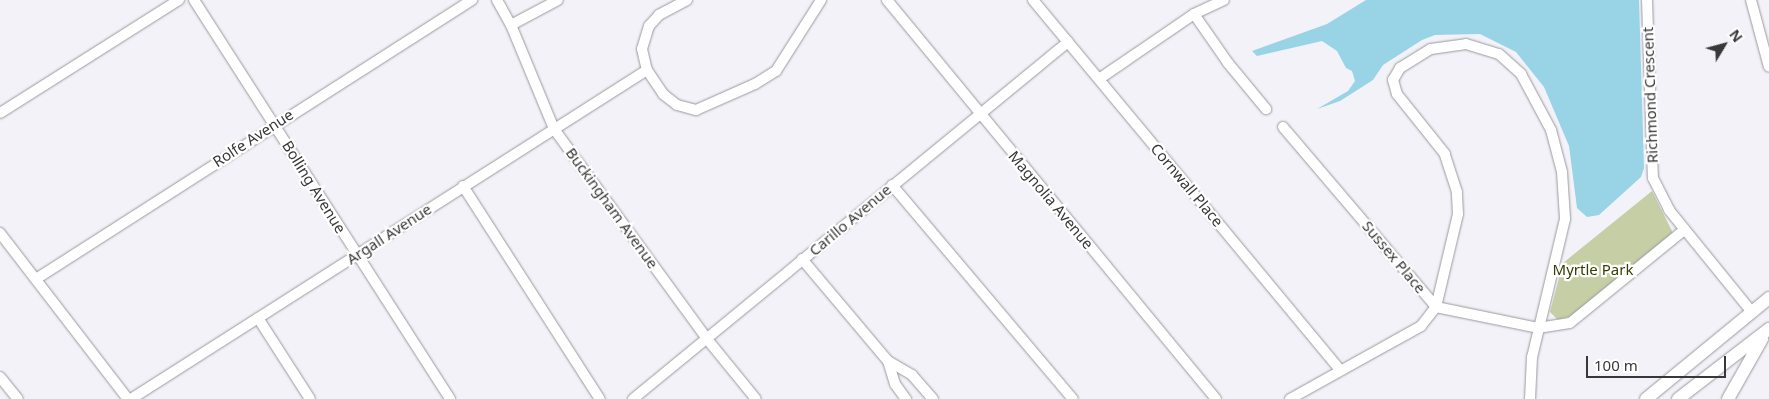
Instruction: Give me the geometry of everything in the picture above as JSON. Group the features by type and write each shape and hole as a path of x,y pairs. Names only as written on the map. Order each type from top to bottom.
{"main road":[{"path":"1646,399 1769,298"},
{"name":"Richmond Crescent","path":"1752,312 1768,331"},
{"path":"1678,399 1720,365 1768,331"},
{"path":"1728,399 1735,384 1768,331"},
{"path":"1720,365 1730,370 1735,384"}],"street":[{"path":"0,113 179,0"},
{"name":"Bolling Avenue","path":"194,0 450,399"},
{"name":"Rolfe Avenue","path":"36,279 273,124 472,0"},
{"name":"Buckingham Avenue","path":"497,0 511,25 554,129 707,339 756,399"},
{"path":"511,25 558,0"},
{"path":"687,0 659,15 649,26 642,49 647,70 663,94 688,110 705,108 776,71 821,0"},
{"name":"Magnolia Avenue","path":"887,0 1211,397"},
{"name":"Cornwall Place","path":"1033,0 1340,370"},
{"path":"1099,79 1194,14 1224,0"},
{"name":"Richmond Crescent","path":"1647,0 1653,178 1669,210 1752,312"},
{"path":"1751,0 1769,67"},
{"path":"1194,14 1228,63 1266,108"},
{"name":"Carillo Avenue","path":"633,399 1068,42"},
{"path":"1290,399 1421,326 1436,307 1458,214 1457,192 1446,154 1394,86 1393,80 1400,68 1439,47 1466,44 1483,47 1511,63 1542,108 1558,151 1565,219 1538,328 1528,382 1530,399"},
{"name":"Argall Avenue","path":"130,399 647,70"},
{"name":"Sussex Place","path":"1283,128 1436,307 1538,328"},
{"path":"892,185 1073,399"},
{"path":"463,186 600,399"},
{"path":"1538,328 1557,327 1578,318 1684,230"},
{"path":"0,233 130,399"},
{"path":"802,259 888,361 912,375 933,399"},
{"path":"258,318 310,399"},
{"path":"888,361 896,384 906,399"},
{"path":"0,377 18,399"}],"green space":[{"name":"Myrtle Park","path":"1652,191 1673,233 1580,313 1558,320 1550,312 1563,263"}],"water":[{"path":"1366,0 1639,0 1644,168 1641,177 1599,215 1587,217 1577,208 1569,146 1544,87 1516,52 1480,34 1435,35 1422,40 1383,65 1373,80 1340,101 1317,109 1348,91 1355,81 1352,71 1346,68 1337,51 1322,41 1257,56 1252,51 1327,24"}]}
